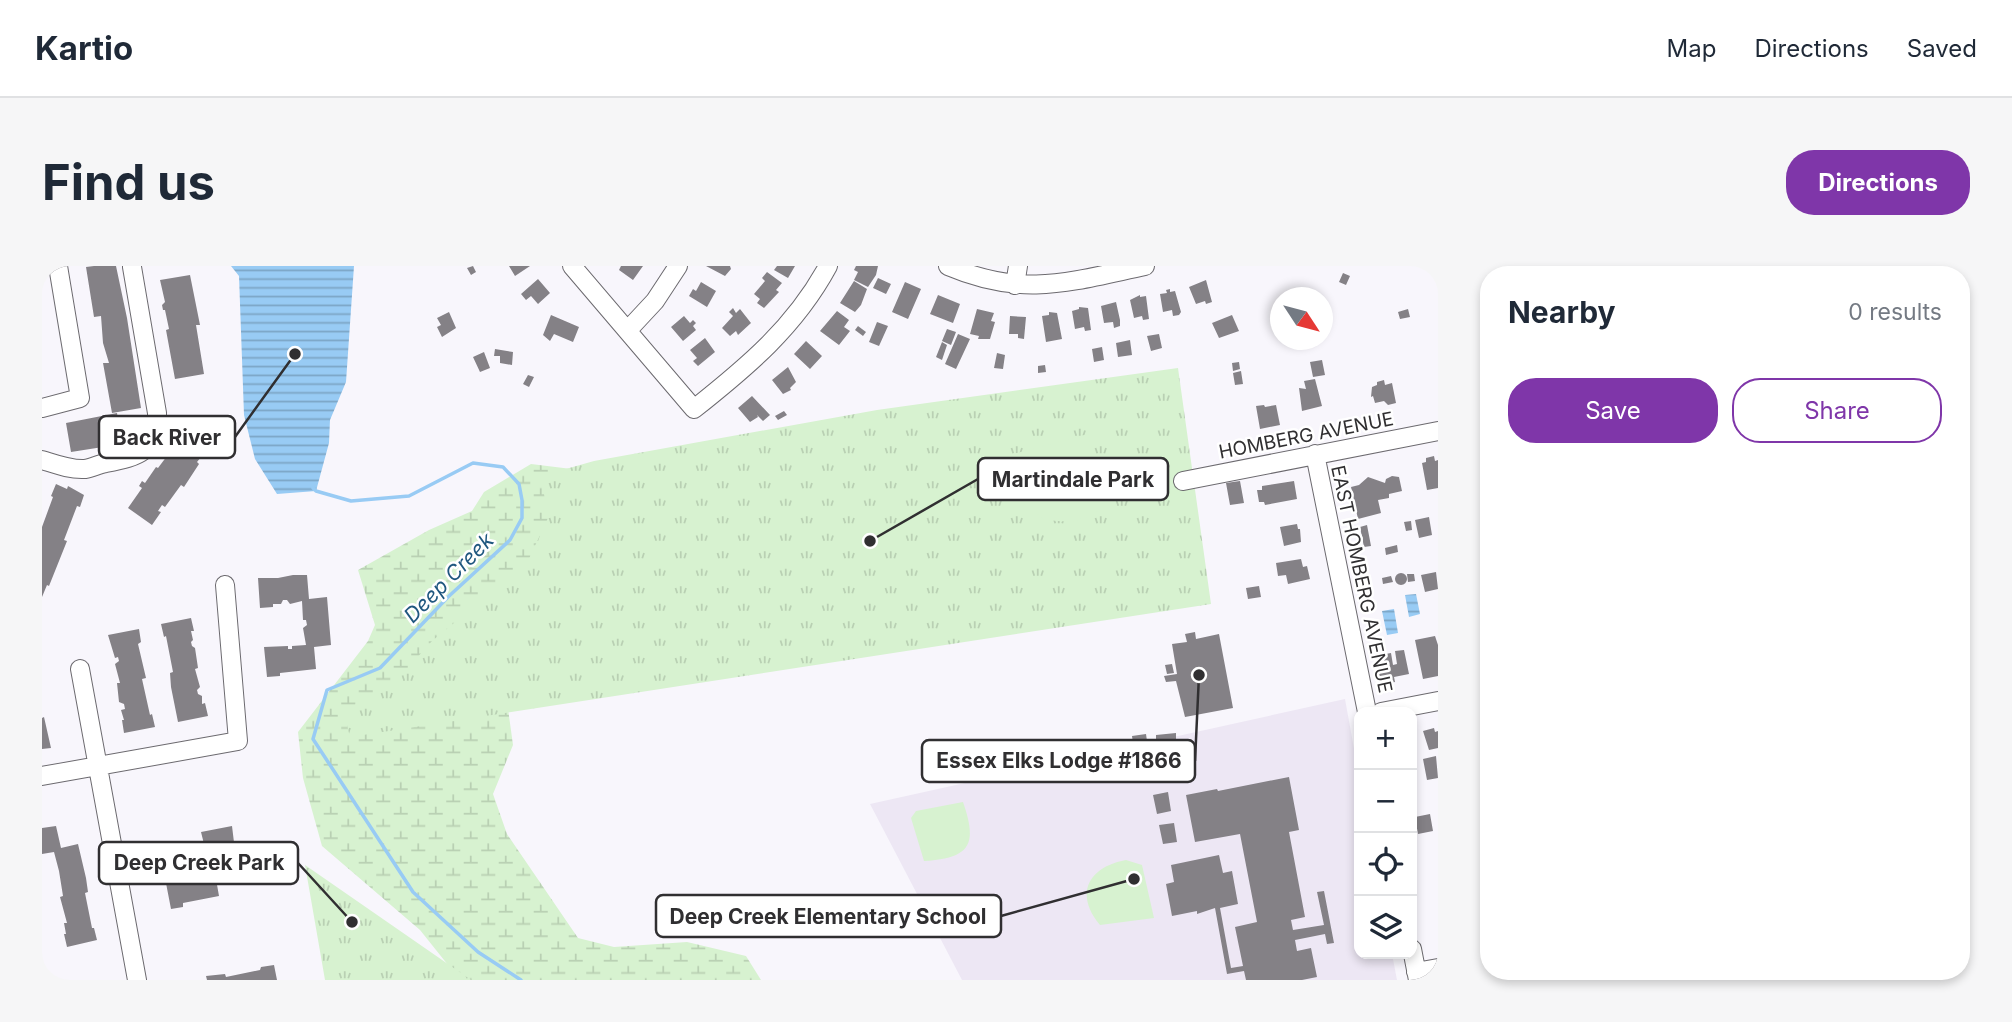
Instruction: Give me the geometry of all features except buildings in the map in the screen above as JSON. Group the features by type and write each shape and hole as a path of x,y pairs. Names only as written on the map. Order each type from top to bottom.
{"street":[{"path":"42,408 80,398 58,266"},
{"path":"572,266 694,409 781,334 806,302 828,266"},
{"path":"628,330 655,301 678,266"},
{"path":"948,266 980,278 1015,285 1050,284 1145,266"},
{"path":"1015,285 1018,266"},
{"path":"42,460 64,467 83,469 135,456 149,447 157,426 157,413 132,267"},
{"name":"HOMBERG AVENUE","path":"1183,481 1438,430"},
{"name":"EAST HOMBERG AVENUE","path":"1315,454 1366,707"},
{"path":"42,776 238,741 225,585"},
{"path":"80,669 136,980"},
{"path":"1407,707 1438,701"},
{"path":"1417,976 1438,968"}],"shaded area":[{"path":"1345,699 1354,748 1354,959 1393,959 1397,980 962,980 870,804"}],"green space":[{"path":"1178,368 1211,604 350,737 344,713 397,680 432,641 527,563 548,518 541,476 594,461 877,410"},
{"path":"1088,434 1105,501 1095,514 1072,522 1045,520 1022,503 1010,482 1013,454"},
{"path":"531,464 596,472 501,658 513,745 493,794 507,834 578,938 614,947 687,942 746,956 761,980 460,980 420,930 322,846 303,778 298,732 368,641 375,625 358,570 429,530 472,511 484,492"},
{"path":"963,802 970,829 966,846 952,857 924,861 911,818 916,811"},
{"path":"1126,860 1142,865 1154,918 1100,925 1088,903 1089,884 1094,875 1102,869"},
{"path":"305,865 471,980 325,980"}],"water":[{"path":"231,266 354,266 346,382 330,420 329,443 316,491 277,494 255,459 244,415 239,276"},
{"path":"1416,594 1420,614 1409,617 1405,595"},
{"path":"1394,609 1398,633 1387,635 1382,611"}],"waterway":[{"name":"Deep Creek","path":"313,488 351,501 409,496 473,463 503,467 519,484 522,518 510,540 448,597 380,668 327,690 313,739 413,892 478,952 521,980"}],"place":[{"name":"Back River","path":"295,354"},
{"name":"Martindale Park","path":"870,541"},
{"name":"Essex Elks Lodge #1866","path":"1199,675"},
{"name":"Deep Creek Elementary School","path":"1134,879"},
{"name":"Deep Creek Park","path":"352,922"}]}
